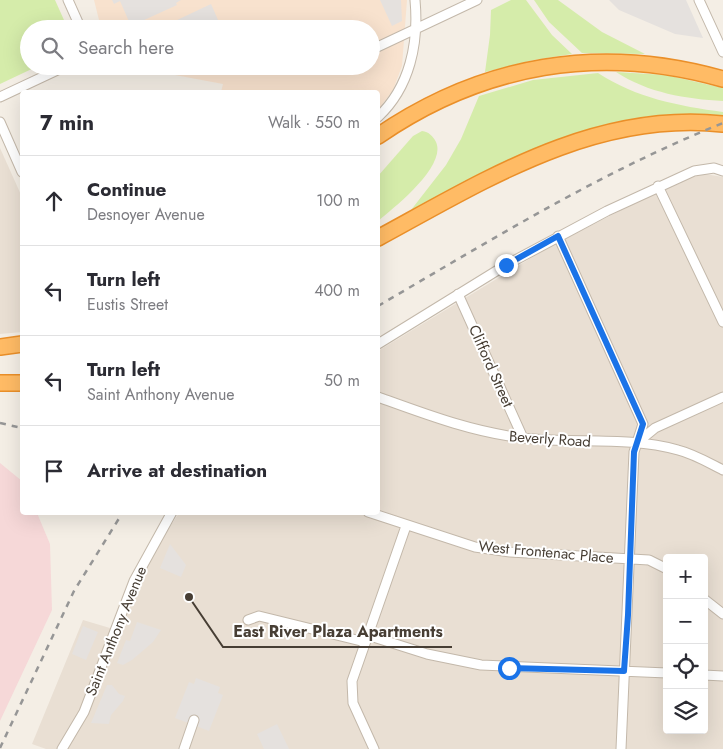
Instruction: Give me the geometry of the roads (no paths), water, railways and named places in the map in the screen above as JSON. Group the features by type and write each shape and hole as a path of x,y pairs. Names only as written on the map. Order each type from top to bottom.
{"highway":[{"path":"380,134 404,119 454,93 514,73 541,67 580,62 645,63 676,67 723,78"},
{"path":"380,237 525,162 579,140 616,130 649,124 698,122 723,124"},
{"path":"0,347 20,344"},
{"path":"0,383 20,383"}],"street":[{"path":"68,0 77,20"},
{"path":"380,115 392,102 404,81 412,56 416,29 415,0"},
{"path":"380,46 477,0"},
{"path":"699,0 723,52"},
{"path":"0,98 47,75"},
{"path":"0,122 20,166"},
{"path":"380,343 458,294 558,236 658,186 701,169 714,168 723,171"},
{"path":"658,186 723,322"},
{"path":"558,236 643,424 634,452 621,749"},
{"name":"Clifford Street","path":"458,294 524,438"},
{"path":"638,442 655,428 723,397"},
{"name":"Beverly Road","path":"380,398 467,428 524,438 638,442 678,450 723,470"},
{"name":"Saint Anthony Avenue","path":"62,749 84,712 134,581 170,515"},
{"name":"West Frontenac Place","path":"376,515 454,542 500,551 630,558 649,560 663,567"},
{"path":"374,749 356,711 351,692 354,672 406,526"},
{"path":"708,602 723,614"},
{"path":"248,620 259,616 366,638 427,654 481,665 663,673"},
{"path":"708,675 723,676"},
{"path":"184,749 194,720"}],"railway":[{"path":"380,305 590,185 678,142 723,123"},
{"path":"0,423 20,428"},
{"path":"0,748 74,591 121,515"}],"place":[{"name":"East River Plaza Apartments","path":"189,597"}]}
